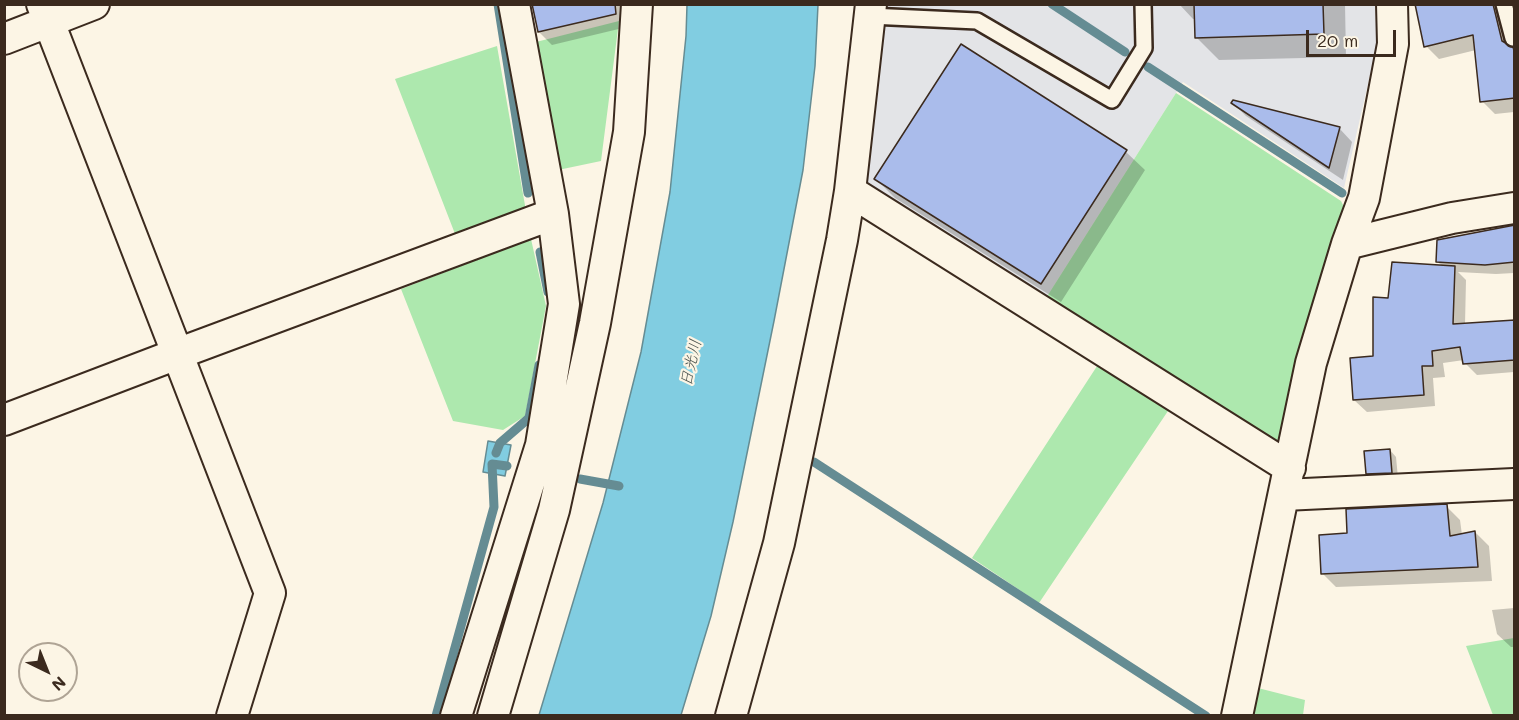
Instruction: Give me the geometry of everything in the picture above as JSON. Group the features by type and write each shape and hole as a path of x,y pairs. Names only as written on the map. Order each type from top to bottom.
{"street":[{"path":"4,39 45,13 94,4"},
{"path":"456,716 541,445 564,304 553,214 514,4"},
{"path":"493,716 554,510 596,323 629,132 637,4"},
{"path":"1238,716 1311,363 1347,244 1364,198 1393,44 1392,4"},
{"path":"735,714 779,543 838,263 850,191 871,10"},
{"path":"45,13 270,593 232,716"},
{"path":"850,191 1287,481 1515,484"},
{"path":"1347,244 1452,218 1515,208"},
{"path":"4,420 553,214"}],"lane":[{"path":"871,10 977,21 1112,100 1144,48 1143,4"},
{"path":"1504,4 1513,38"}],"shaded area":[{"path":"878,5 1375,5 1377,45 1344,188 1183,82 1046,298 867,183"}],"green space":[{"path":"619,21 601,161 558,170 536,42"},
{"path":"497,46 526,211 457,239 395,79"},
{"path":"1176,93 1341,201 1344,207 1345,214 1279,454 1046,298"},
{"path":"531,239 546,306 525,416 503,430 453,421 401,289"},
{"path":"1101,360 1172,405 1039,603 972,558"},
{"path":"1514,638 1514,715 1493,715 1466,646"},
{"path":"1254,687 1305,700 1303,715 1248,716"}],"water":[{"name":"日光川","path":"687,5 818,5 815,66 803,170 733,522 711,616 681,715 539,715 603,503 641,352 670,192 686,36"},
{"path":"488,441 511,445 505,476 483,472"}],"building":[{"path":"532,4 615,4 616,14 538,32"},
{"path":"1194,4 1323,4 1324,34 1195,38"},
{"path":"1415,4 1493,4 1502,41 1513,47 1515,54 1515,98 1480,102 1473,35 1424,47"},
{"path":"961,44 1127,150 1041,284 874,179"},
{"path":"1233,100 1340,127 1329,168 1231,103"},
{"path":"1515,225 1515,262 1485,265 1436,262 1437,240"},
{"path":"1392,262 1455,266 1453,324 1515,320 1515,360 1463,364 1460,347 1432,351 1433,366 1422,366 1424,395 1353,400 1350,358 1373,356 1373,297 1388,298"},
{"path":"1390,449 1392,473 1366,474 1364,451"},
{"path":"1447,504 1450,536 1475,531 1478,567 1321,574 1319,535 1347,533 1346,509"}],"waterway":[{"path":"498,4 528,193"},
{"path":"1052,4 1125,52"},
{"path":"1148,67 1342,193"},
{"path":"540,252 548,292"},
{"path":"496,453 500,443 529,418 539,365"},
{"path":"814,462 1206,716"},
{"path":"436,716 494,507 492,464 507,466"},
{"path":"580,479 619,486"}]}
